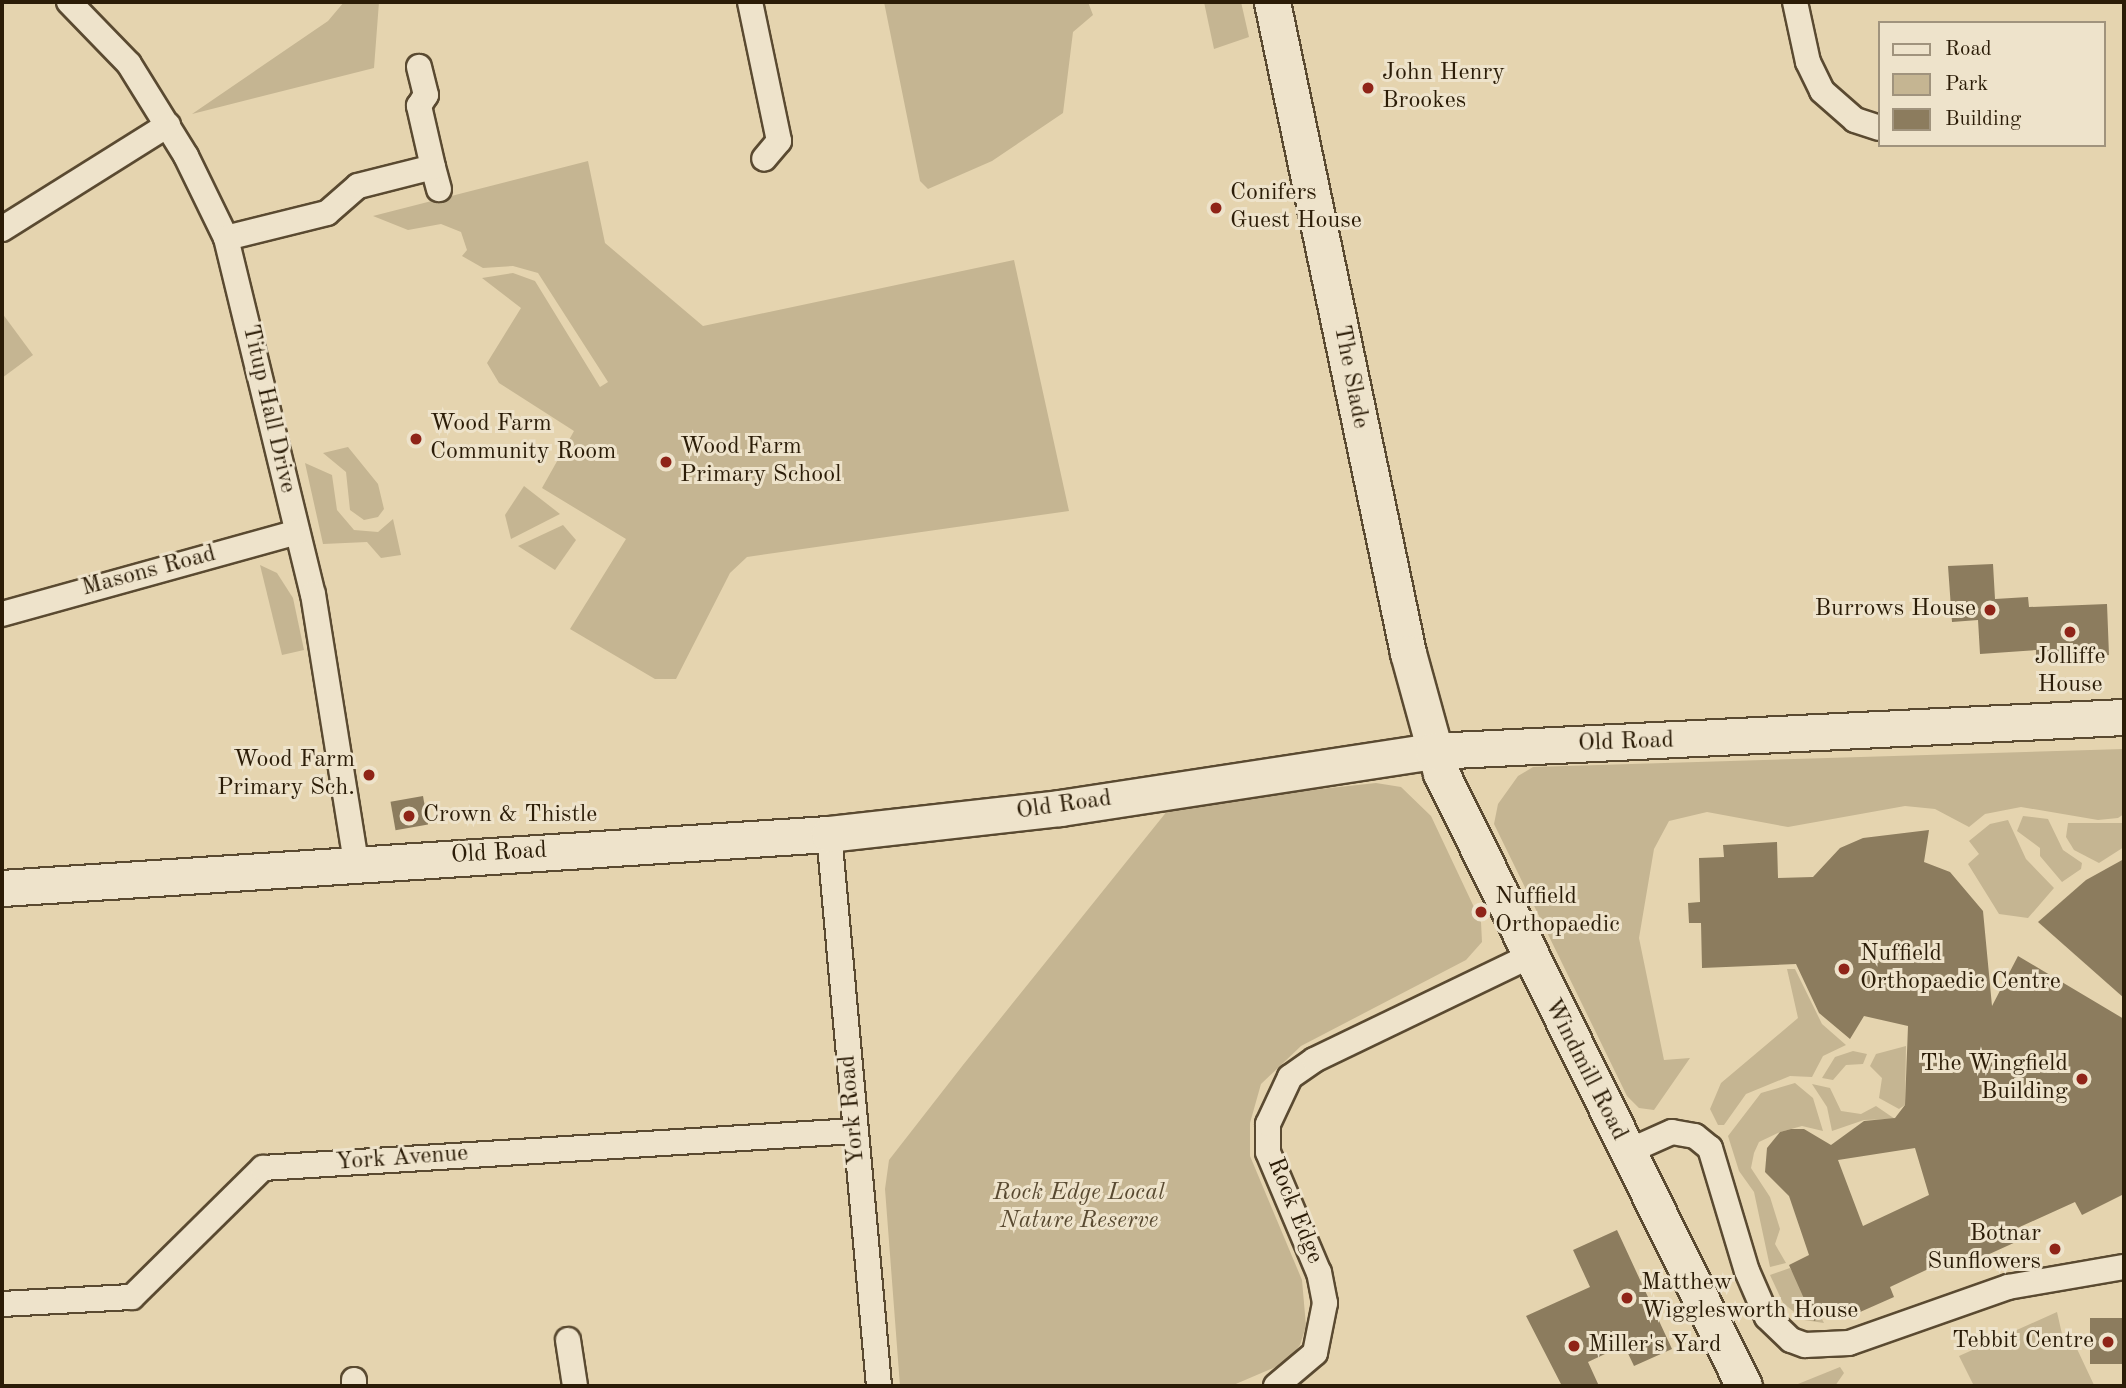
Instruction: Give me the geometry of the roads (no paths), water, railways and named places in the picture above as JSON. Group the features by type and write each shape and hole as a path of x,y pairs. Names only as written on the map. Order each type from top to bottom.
{"street":[{"name":"Titup Hall Drive","path":"69,2 129,65 168,125 226,238 331,679 356,862"},
{"path":"750,2 779,141 764,159"},
{"name":"The Slade","path":"1272,2 1380,523 1433,751"},
{"path":"1795,2 1808,62 1822,91 1855,120 1878,128"},
{"path":"226,238 327,213 358,186 436,178 419,106 426,95 419,67"},
{"path":"2,229 168,125"},
{"name":"Masons Road","path":"2,614 296,531"},
{"name":"Old Road","path":"2,888 356,862 829,834 1060,808 1433,751 2124,717"},
{"name":"Windmill Road","path":"1433,751 1528,957 1744,1386"},
{"name":"York Road","path":"829,834 879,1386"},
{"name":"Rock Edge","path":"1276,1386 1300,1371 1315,1353 1325,1303 1319,1273 1268,1152 1268,1124 1283,1088 1314,1060 1528,957"},
{"name":"York Avenue","path":"2,1304 132,1297 263,1168 854,1130"},
{"path":"1626,1153 1672,1132 1695,1136 1710,1148 1747,1271 1767,1317 1791,1340 1805,1345 1849,1343 2008,1287 2124,1267"},
{"path":"568,1340 575,1386"}],"place":[{"name":"John Henry Brookes","path":"1368,88"},
{"name":"Conifers Guest House","path":"1216,208"},
{"name":"Wood Farm Community Room","path":"416,439"},
{"name":"Wood Farm Primary School","path":"666,462"},
{"name":"Burrows House","path":"1990,610"},
{"name":"Jolliffe House","path":"2070,632"},
{"name":"Wood Farm Primary Sch.","path":"369,775"},
{"name":"Crown & Thistle","path":"409,816"},
{"name":"Nuffield Orthopaedic","path":"1481,912"},
{"name":"Nuffield Orthopaedic Centre","path":"1844,969"},
{"name":"The Wingfield Building","path":"2082,1079"},
{"name":"Botnar Sunflowers","path":"2055,1249"},
{"name":"Matthew Wigglesworth House","path":"1627,1298"},
{"name":"Tebbit Centre","path":"2108,1342"},
{"name":"Miller's Yard","path":"1574,1346"}],"park label":[{"name":"Rock Edge Local Nature Reserve","path":"1079,1208"}]}
